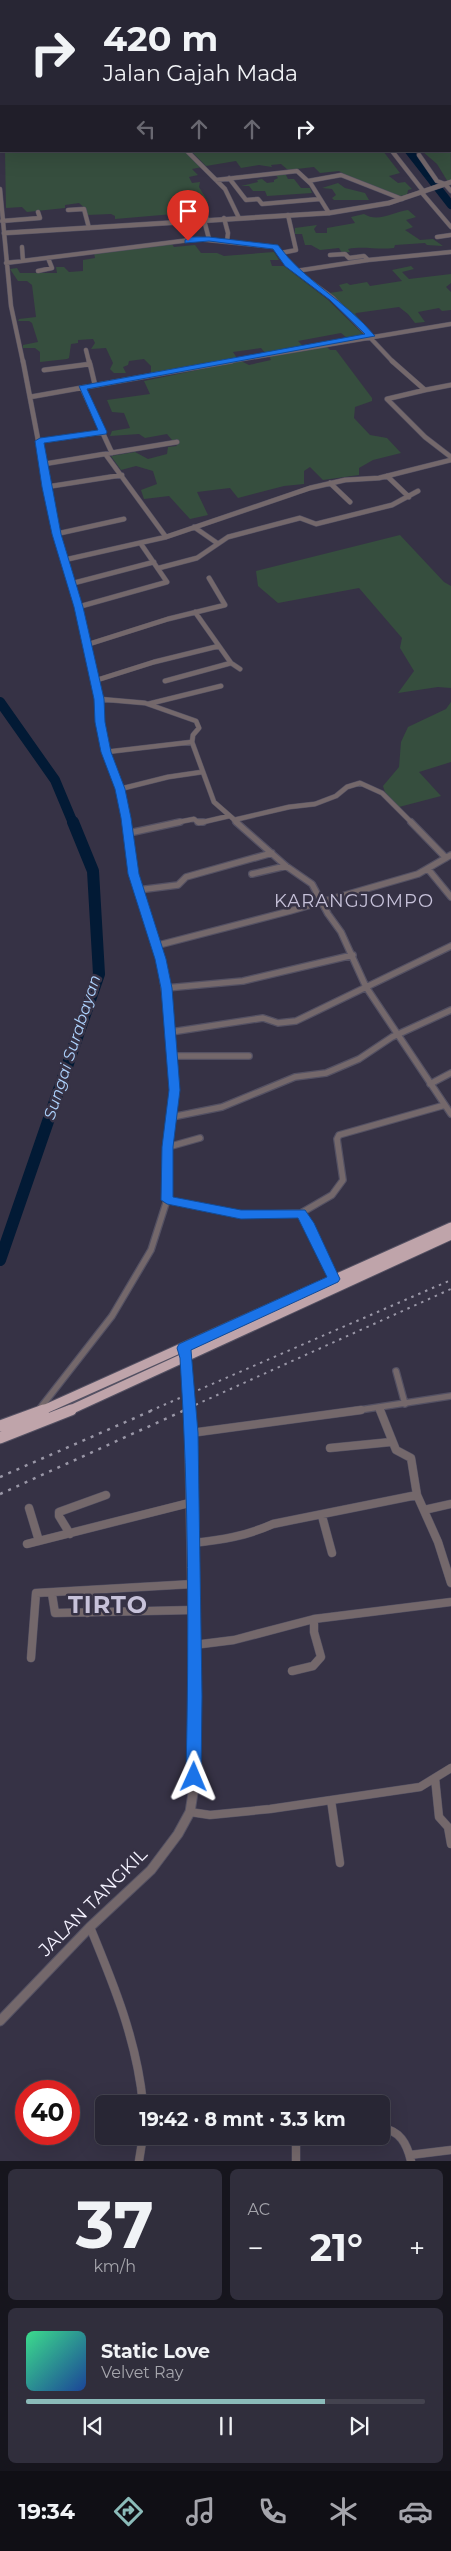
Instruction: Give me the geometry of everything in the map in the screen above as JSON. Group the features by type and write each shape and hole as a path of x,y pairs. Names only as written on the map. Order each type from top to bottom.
{"highway":[{"path":"0,1426 21,1420 184,1348 451,1226"},
{"path":"0,1438 27,1429 186,1358 451,1235"}],"street":[{"path":"188,152 225,189 239,218"},
{"path":"393,152 451,226"},
{"path":"419,155 437,181 444,184 451,191"},
{"path":"216,180 295,171 308,181 329,212"},
{"path":"308,181 341,175 402,199"},
{"path":"229,178 246,200 258,199 262,204 320,199"},
{"path":"4,233 329,212 373,206 402,199 451,182"},
{"path":"0,189 11,306 32,396 59,534 81,607 86,645 99,699 100,722 106,752 120,789 129,833 134,874 166,988 175,1090 168,1147 167,1200 151,1250 112,1316 35,1414"},
{"path":"203,206 209,239"},
{"path":"68,210 84,209 89,228"},
{"path":"2,221 40,218 38,212"},
{"path":"281,253 296,250 288,215"},
{"path":"224,218 228,233 227,241"},
{"path":"181,222 190,240"},
{"path":"437,237 451,235"},
{"path":"6,263 190,240 209,239 275,247 288,265 333,298 371,336 398,368 425,390"},
{"path":"22,248 23,261"},
{"path":"296,271 368,260 451,252"},
{"path":"330,255 345,254 349,258 364,256 368,260"},
{"path":"38,270 52,268 48,258"},
{"path":"32,396 371,336 451,324"},
{"path":"86,350 95,385"},
{"path":"44,370 90,364"},
{"path":"451,385 387,399 425,437 451,458"},
{"path":"82,388 112,453"},
{"path":"40,441 103,432"},
{"path":"44,464 177,442"},
{"path":"106,455 166,537"},
{"path":"66,560 166,537 272,499 330,483 387,476 451,458"},
{"path":"49,486 122,475"},
{"path":"387,476 409,497"},
{"path":"330,483 350,502"},
{"path":"159,568 197,558 217,542 228,537 300,518 316,524 392,505 418,492"},
{"path":"59,534 124,520"},
{"path":"194,527 217,542"},
{"path":"81,607 167,582 141,544"},
{"path":"73,583 154,562"},
{"path":"86,645 226,604 209,578"},
{"path":"195,612 232,663 240,669"},
{"path":"94,681 154,662 219,646"},
{"path":"165,681 232,663"},
{"path":"148,704 221,686"},
{"path":"99,699 128,700 148,704 196,721 199,728 193,735 192,742 214,802 286,866 312,884 320,901 342,932 363,989 382,1008 393,1038 430,1084 441,1107 451,1114"},
{"path":"106,752 192,742"},
{"path":"120,789 168,777 202,772"},
{"path":"129,833 194,819 200,823 315,804 336,796 347,787 360,783 382,793 448,856 428,869 372,888 155,946"},
{"path":"138,890 178,885 186,876 272,853"},
{"path":"252,874 286,866"},
{"path":"428,869 451,897"},
{"path":"171,1032 263,1018 278,1023 296,1021 451,946"},
{"path":"166,988 243,981 350,955"},
{"path":"172,1117 222,1107 295,1077 326,1074 358,1059 393,1038 451,1010"},
{"path":"172,1056 249,1056"},
{"path":"430,1084 451,1073"},
{"path":"167,1200 241,1215 301,1213 332,1195 343,1180 338,1136 441,1107"},
{"path":"168,1147 200,1138"},
{"path":"301,1213 308,1223 334,1279"},
{"name":"JALAN TANGKIL","path":"0,2021 90,1927 152,1870 178,1834 190,1812 193,1785 193,1502 191,1433 184,1348"},
{"path":"396,1372 405,1404"},
{"path":"191,1433 379,1408 451,1396"},
{"path":"379,1408 391,1442 396,1450 411,1458 417,1495 438,1542 451,1583"},
{"path":"330,1448 391,1442"},
{"path":"70,1534 59,1516 60,1510 106,1495"},
{"path":"192,1543 227,1540 253,1533 273,1524 322,1516 417,1495"},
{"path":"27,1544 193,1502"},
{"path":"424,1510 451,1504"},
{"path":"29,1508 39,1541"},
{"path":"322,1516 332,1553"},
{"path":"32,1658 35,1595 38,1593 89,1592 193,1584"},
{"path":"87,1613 89,1592"},
{"path":"52,1594 55,1613 193,1610"},
{"path":"194,1645 234,1640 314,1619 451,1602"},
{"path":"292,1671 310,1668 320,1661 321,1657 314,1628 314,1619"},
{"path":"190,1812 210,1815 420,1787 451,1768"},
{"path":"435,1778 439,1817 448,1827 451,1844"},
{"path":"331,1800 340,1863"},
{"path":"90,1927 121,2003 142,2080 143,2095"},
{"path":"390,2128 399,2133 411,2158 451,2150"},
{"path":"140,2161 141,2145"},
{"path":"296,2145 296,2161"}],"green space":[{"path":"5,152 186,152 202,167 192,169 198,175 189,177 192,183 200,182 199,187 208,202 197,203 199,209 197,212 115,219 115,216 111,214 87,215 87,210 79,203 65,205 65,208 27,212 22,207 6,208"},
{"path":"192,152 384,152 400,173 389,176 398,183 405,182 412,189 408,190 407,195 400,196 352,179 339,171 320,173 314,167 288,170 281,164 271,165 272,167 259,165 241,168 236,161 206,166"},
{"path":"423,152 451,152 451,181 448,182 437,164"},
{"path":"285,173 288,179 294,179 301,188 310,188 312,193 267,196 265,191 253,191 249,186 241,186 258,182 257,180 262,179 267,183 274,182 278,178 275,174"},
{"path":"338,183 345,188 365,193 369,200 334,200 332,198 336,195 332,189 322,188"},
{"path":"408,210 416,217 406,220 413,227 405,230 420,240 433,239 443,246 427,245 425,243 395,245 394,248 348,249 350,252 342,253 339,248 320,250 311,245 305,245 302,234 295,234 295,228 317,225 314,229 316,233 327,233 327,228 355,223 351,217 364,214 380,217"},
{"path":"172,244 174,247 195,245 201,253 217,253 224,256 274,252 279,260 270,260 272,266 284,266 327,299 364,335 347,338 341,333 298,341 303,346 266,354 261,348 233,352 237,358 151,374 151,366 144,359 129,361 128,365 123,367 126,373 114,373 110,369 113,363 106,348 91,349 95,343 93,339 78,340 78,343 71,344 69,358 67,359 40,362 40,352 35,348 23,348 23,345 38,342 32,323 29,321 18,321 19,319 36,317 32,285 27,281 18,281 10,269 17,268 20,273 57,273 56,267 64,267 69,272 83,271 83,260 95,258 94,253"},
{"path":"411,266 414,269 402,272 409,279 451,274 451,283 446,287 451,292 451,310 442,311 439,308 418,312 425,322 415,323 399,307 356,313 366,326 362,326 329,293 343,291 339,285 347,283 350,285 367,282 370,286 402,281 392,270"},
{"path":"326,346 330,350 336,350 372,398 372,401 355,407 354,418 370,435 387,438 401,453 373,460 359,468 359,475 323,480 310,467 304,471 304,484 284,486 238,498 230,488 197,492 208,515 190,519 169,496 144,499 141,490 157,484 153,471 136,466 121,470 111,456 135,452 148,459 167,454 168,447 177,446 167,434 145,438 139,434 110,436 112,431 130,428 124,413 112,412 107,400 150,394 144,381 241,361 249,365 271,360 269,356"},
{"path":"400,535 444,582 451,586 451,688 438,687 398,693 414,671 400,648 402,638 359,588 278,603 258,586 256,571"},
{"path":"451,702 451,762 419,772 441,796 399,807 385,792 383,786 399,767 401,742 408,727 446,709"}],"waterway":[{"path":"410,152 451,205"},
{"name":"Sungai Surabayan","path":"0,702 55,780 73,823"},
{"name":"Sungai Surabayan","path":"0,1260 99,974 93,871 73,822"}],"railway":[{"path":"150,1411 451,1280"},
{"path":"182,1411 451,1289"},
{"path":"0,1477 153,1410"},
{"path":"0,1494 185,1410"}],"district":[{"name":"KARANGJOMPO","path":"354,901"},
{"name":"TIRTO","path":"108,1604"}],"route":[{"path":"188,241 209,239 275,247 288,265 316,288 333,298 371,336 82,388 103,432 40,441 46,487 53,510 56,534 78,607 99,699 100,722 106,752 120,789 129,833 134,874 160,959 166,988 175,1090 168,1147 167,1200 241,1215 301,1213 318,1242 334,1279 184,1348 189,1398 193,1502 194,1777"}]}
